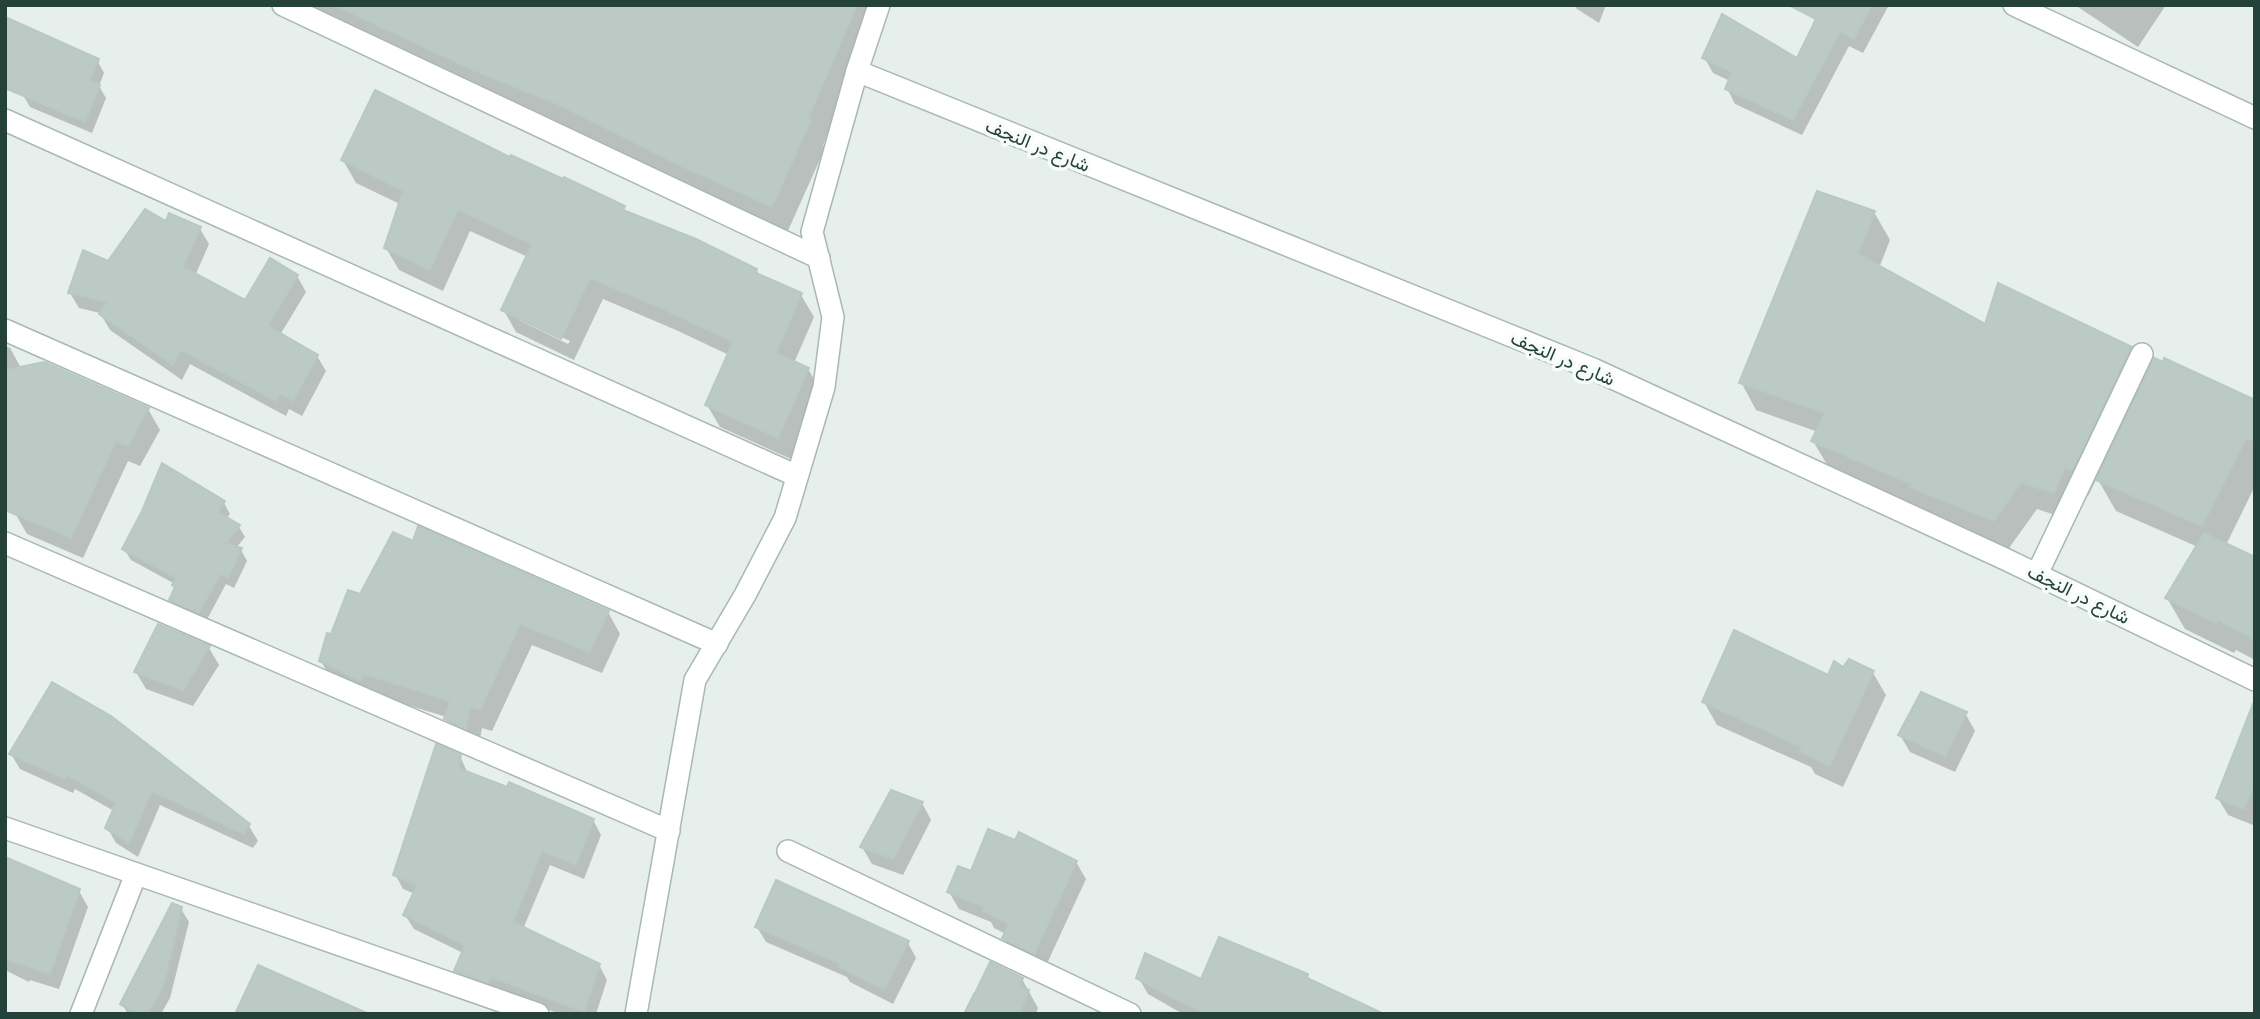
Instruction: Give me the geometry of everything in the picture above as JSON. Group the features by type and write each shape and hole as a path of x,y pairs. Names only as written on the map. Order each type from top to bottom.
{"street":[{"path":"283,5 819,258"},
{"path":"636,1014 695,680 785,519 824,387 833,317 812,232 878,5"},
{"path":"2014,5 2255,118"},
{"name":"شارع در النجف","path":"857,71 1593,369 2037,574 2255,680"},
{"path":"5,120 797,477"},
{"path":"5,330 717,644"},
{"path":"2037,574 2142,354"},
{"path":"5,543 669,831"},
{"path":"5,828 538,1014"},
{"path":"788,851 1130,1014"},
{"path":"81,1014 136,874"}],"building":[{"path":"334,5 857,5 808,119 811,120 772,207 679,165 555,103 473,70"},
{"path":"1789,5 1872,5 1854,39 1840,32 1793,120 1725,89 1732,72 1702,58 1722,14 1797,58 1816,19"},
{"path":"5,17 99,59 90,80 100,85 85,122 5,88"},
{"path":"375,90 510,157 511,155 563,179 564,177 625,206 623,210 696,239 757,269 756,273 802,293 776,353 809,368 778,438 705,405 733,342 661,308 590,278 561,339 501,310 532,244 458,210 430,270 384,248 403,191 341,160"},
{"path":"1817,191 1875,211 1858,254 1985,324 1998,283 2132,347 2072,470 2065,467 2054,493 2021,483 1993,521 1909,487 1911,484 1811,441 1825,413 1739,383"},
{"path":"145,209 166,221 169,213 201,227 183,267 245,300 270,258 298,275 268,326 318,355 293,401 280,394 276,401 181,350 173,365 99,314 107,302 68,293 83,250 108,261"},
{"path":"2154,358 2163,362 2164,358 2255,400 2255,441 2246,438 2202,526 2096,480"},
{"path":"44,362 149,408 128,446 116,441 71,538 5,510 5,370"},
{"path":"162,463 225,501 218,512 240,525 226,543 242,548 228,578 220,574 199,613 169,600 176,578 122,549 142,511"},
{"path":"418,526 609,611 589,652 520,624 480,710 470,707 466,729 444,719 450,701 363,674 360,681 319,661 327,633 331,634 348,590 360,594 393,532 413,541"},
{"path":"2204,533 2255,557 2255,640 2218,620 2216,623 2165,598"},
{"path":"158,624 210,646 183,690 134,672"},
{"path":"1734,630 1828,675 1834,661 1843,667 1849,659 1874,671 1830,766 1800,751 1801,747 1702,702"},
{"path":"52,682 111,716 250,824 244,834 152,791 129,843 105,828 116,803 67,775 65,779 9,754"},
{"path":"1921,692 1967,712 1945,756 1898,735"},
{"path":"2253,704 2255,782 2244,809 2216,798"},
{"path":"436,744 461,755 458,768 507,787 509,782 594,819 576,865 542,851 513,922 600,964 584,1012 491,977 488,983 454,971 465,945 403,915 417,885 393,875"},
{"path":"891,790 923,802 893,859 860,847"},
{"path":"988,829 1015,840 1019,832 1077,861 1034,954 1002,938 1009,924 983,911 984,907 947,892 958,866 971,871"},
{"path":"5,857 80,889 50,974 5,959"},
{"path":"776,880 909,941 884,990 839,967 841,964 755,927"},
{"path":"172,903 182,907 163,987 147,1014 137,1014 120,1004"},
{"path":"1219,937 1308,974 1307,978 1384,1014 1206,1014 1136,978 1145,953 1201,979"},
{"path":"990,962 1023,978 1019,986 1029,990 1019,1014 965,1014"},
{"path":"258,965 369,1014 235,1014"}]}
